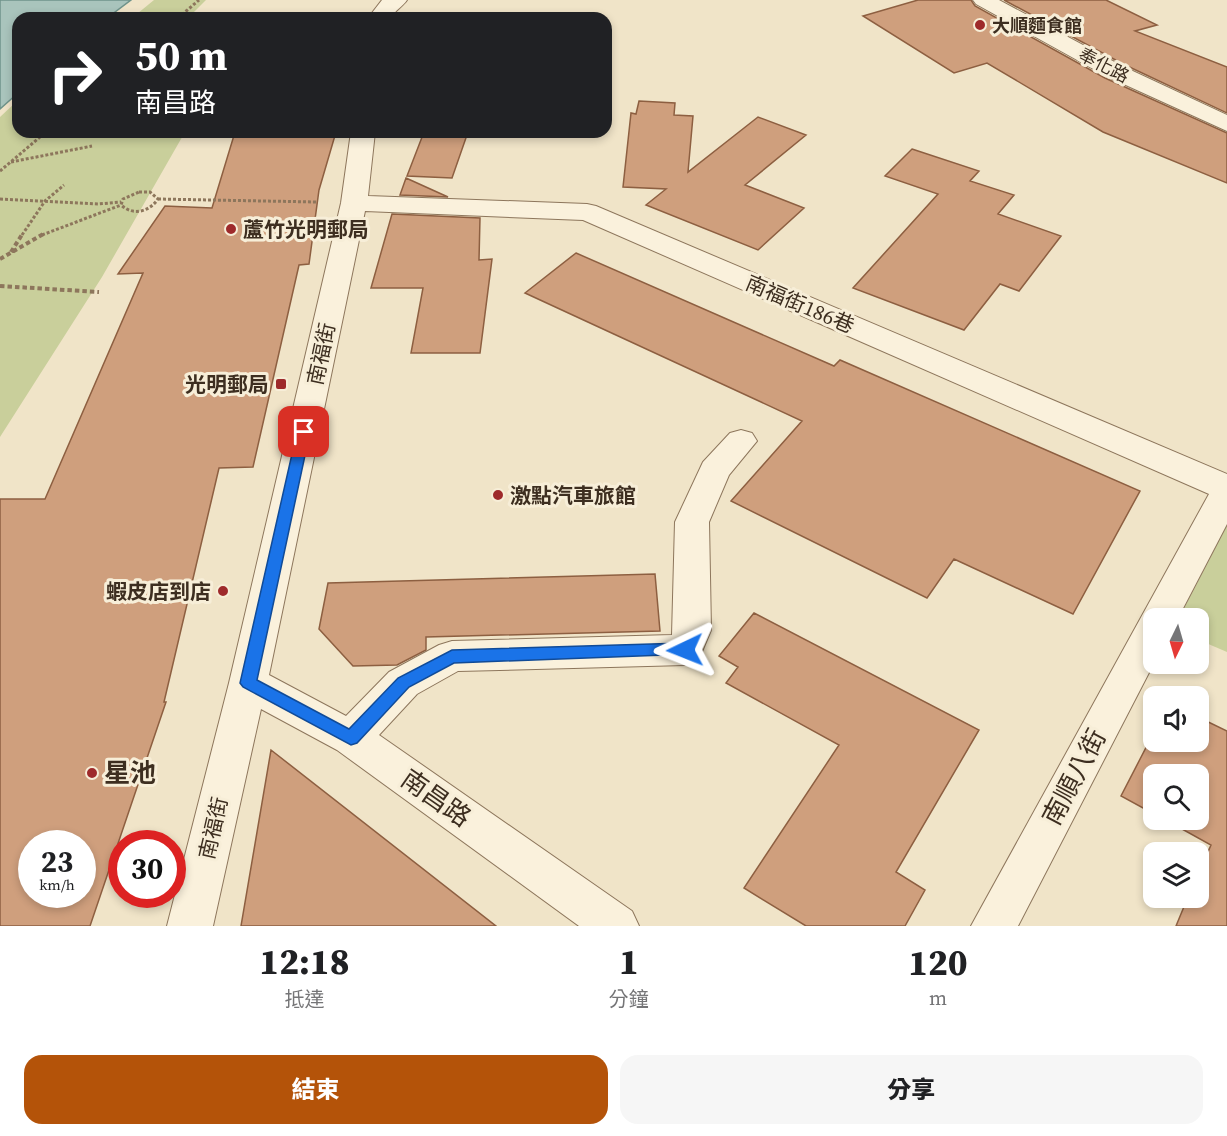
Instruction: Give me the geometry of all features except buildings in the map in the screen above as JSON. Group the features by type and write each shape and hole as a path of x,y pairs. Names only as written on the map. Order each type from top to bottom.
{"street":[{"path":"384,12 392,2 397,0"},
{"name":"奉化路","path":"983,0 1114,71 1227,124"},
{"name":"南福街","path":"190,926 248,683 354,203 362,138"},
{"name":"南福街186巷","path":"354,203 587,212 1227,490"},
{"path":"351,738 403,683 452,656 685,650 692,630 692,522 715,470 741,441"},
{"path":"1164,608 1227,490"},
{"name":"南順八街","path":"994,926 1143,648"},
{"name":"南昌路","path":"248,683 351,738 616,926"}],"path":[{"path":"185,12 199,0"},
{"path":"0,171 39,138"},
{"path":"11,162 92,146"},
{"path":"10,253 45,201 64,185"},
{"path":"0,259 45,233 121,203 127,195 139,192 154,194 158,199"},
{"path":"0,199 121,203"},
{"path":"158,199 354,203"},
{"path":"121,203 126,210 138,211 154,205 158,199"},
{"path":"0,286 99,292"}],"green space":[{"path":"154,0 206,0 194,12 139,12"},
{"path":"12,106 12,138 182,138 102,277 0,437 0,117"},
{"path":"1227,525 1227,652 1209,644 1209,608 1184,608"}],"water":[{"path":"0,0 131,0 115,12 12,12 12,98 0,109"}],"place":[{"name":"大順麵食館","path":"980,25"},
{"name":"蘆竹光明郵局","path":"231,229"},
{"name":"光明郵局","path":"281,384"},
{"name":"激點汽車旅館","path":"498,495"},
{"name":"蝦皮店到店","path":"223,591"},
{"name":"星池","path":"92,773"}],"route":[{"path":"304,432 248,683 351,738 403,683 452,656 685,650"}]}
